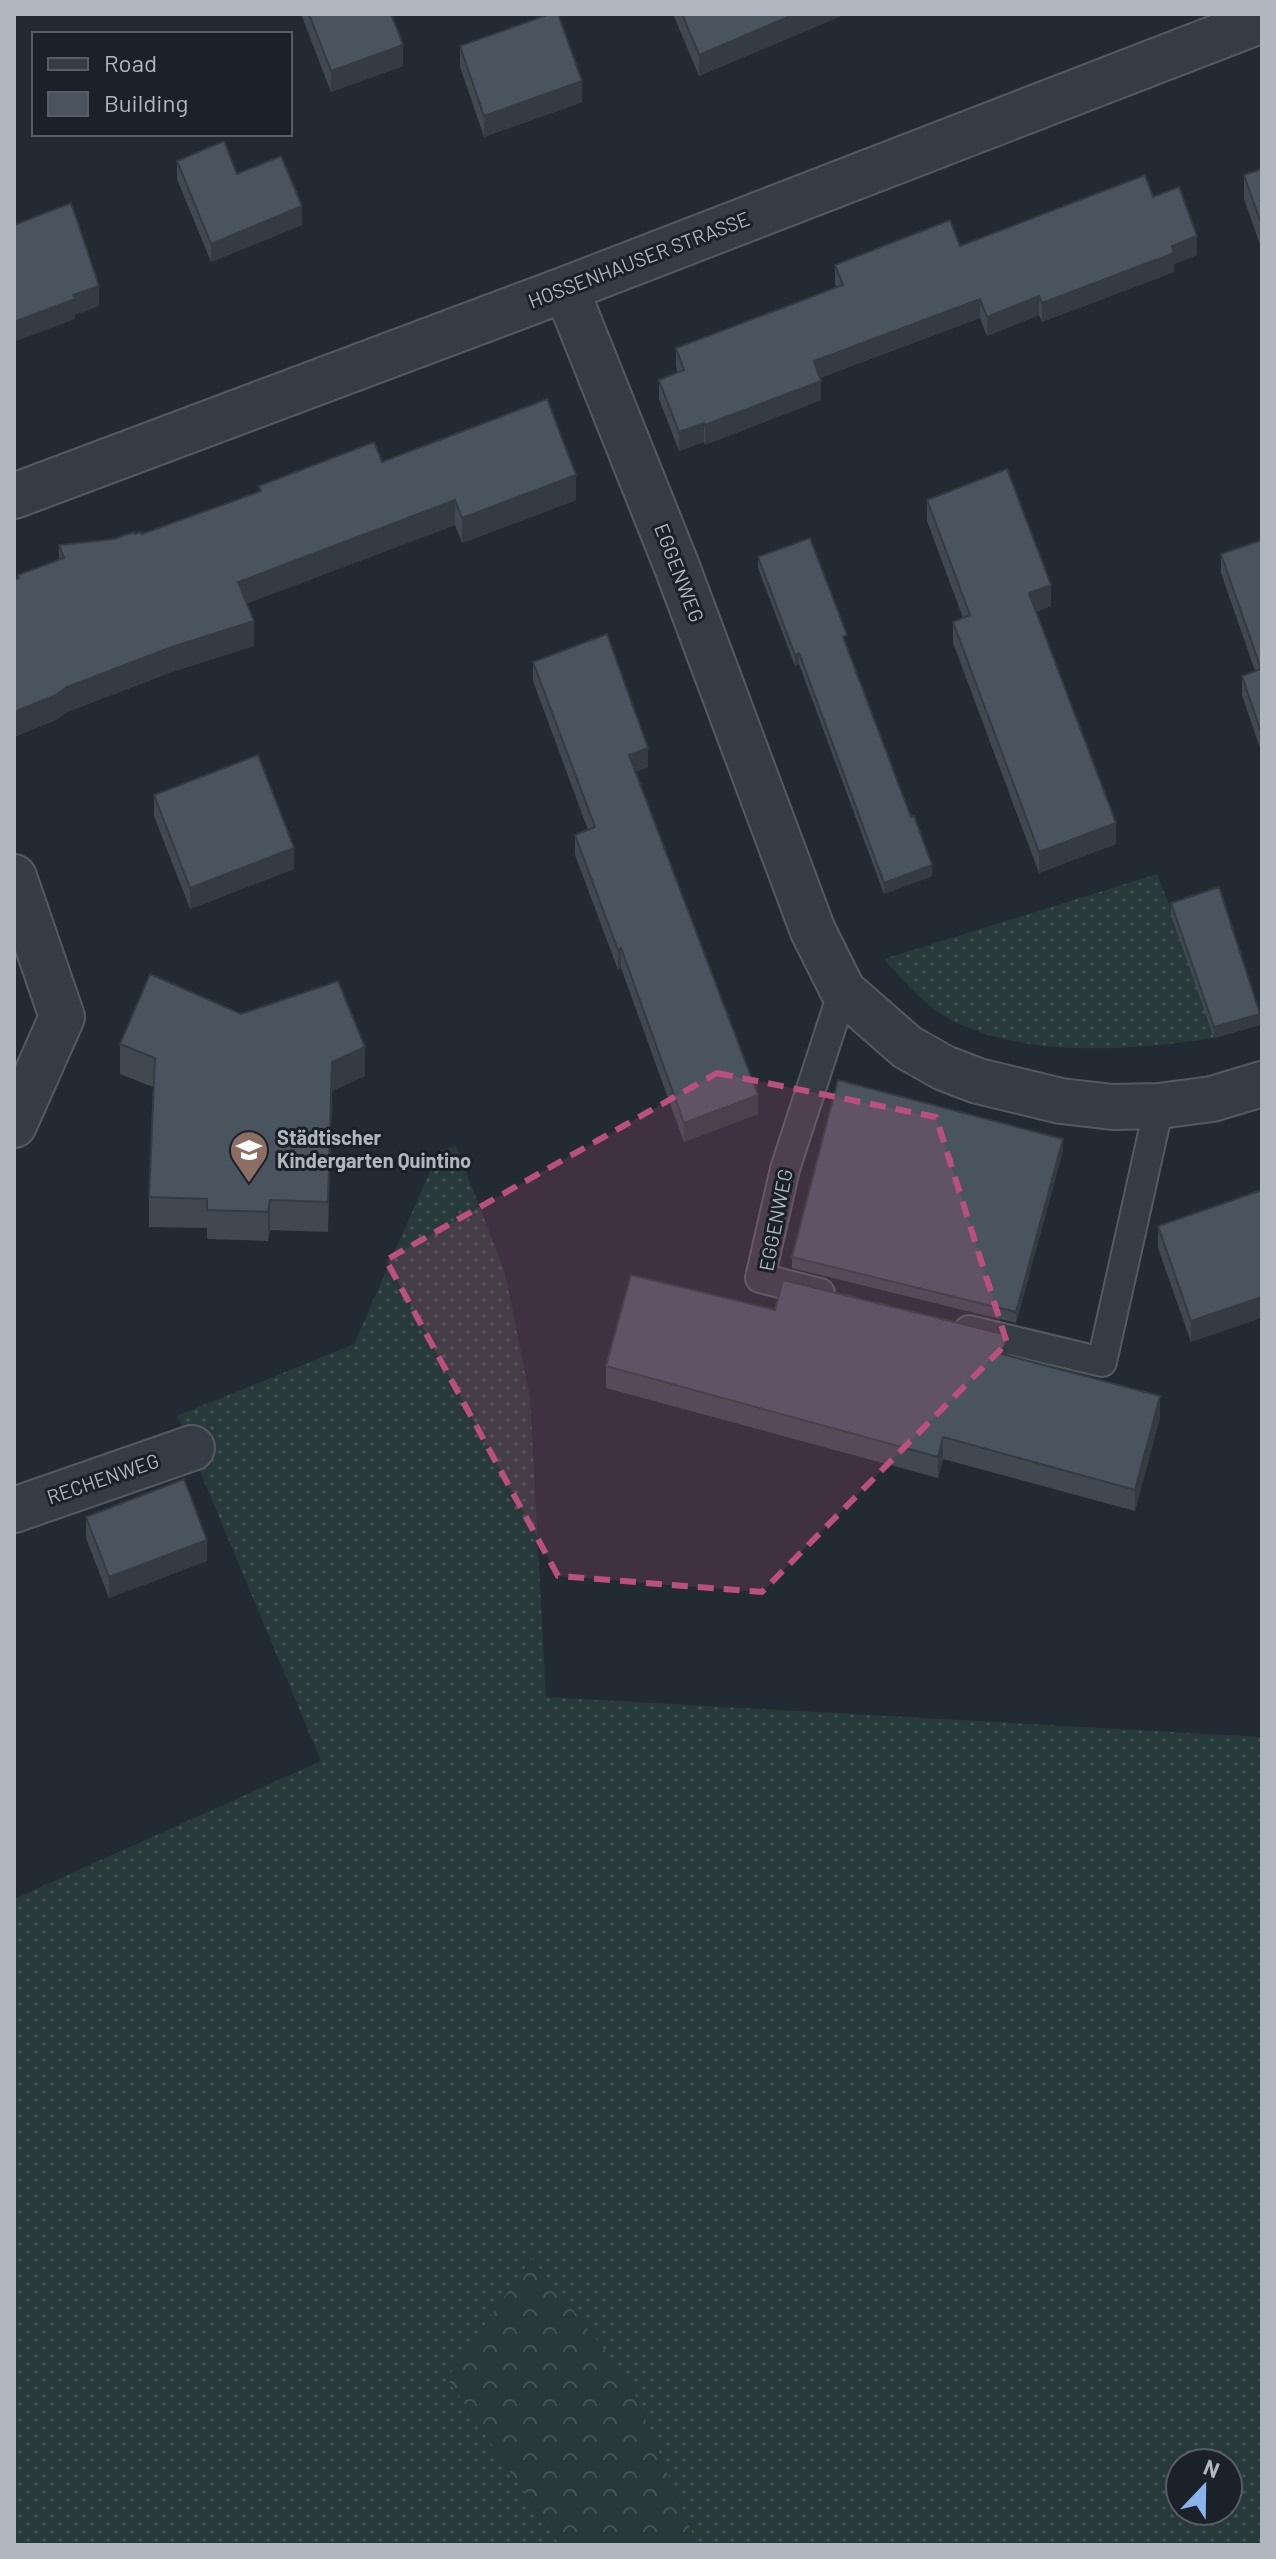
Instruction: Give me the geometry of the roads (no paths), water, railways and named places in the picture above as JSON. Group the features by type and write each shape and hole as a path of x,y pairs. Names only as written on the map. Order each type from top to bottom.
{"street":[{"name":"HOSSENHAUSER STRASSE","path":"14,496 566,289 1262,20"},
{"name":"EGGENWEG","path":"566,289 677,567 813,931 843,991 907,1047 944,1068 978,1081 1061,1101 1113,1107 1159,1106 1212,1099 1262,1084"},
{"path":"14,877 62,1017 14,1125"},
{"name":"RECHENWEG","path":"14,1510 192,1448"}],"lane":[{"name":"EGGENWEG","path":"838,1297 760,1278 785,1169 843,991"},
{"path":"947,1324 1102,1362 1159,1106"}],"place":[{"name":"Städtischer Kindergarten Quintino","path":"249,1184"}]}
